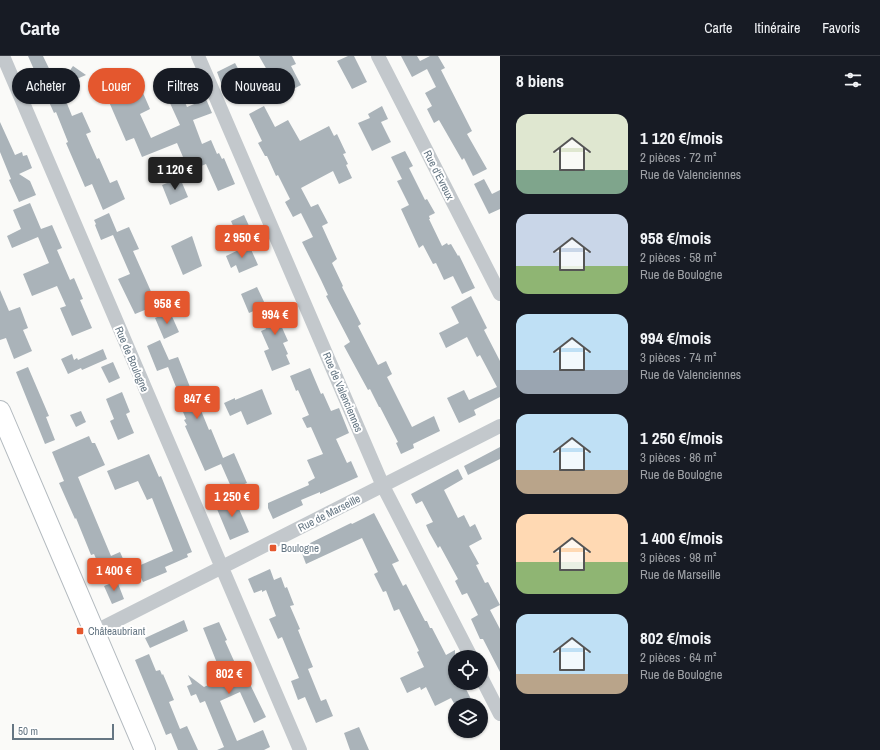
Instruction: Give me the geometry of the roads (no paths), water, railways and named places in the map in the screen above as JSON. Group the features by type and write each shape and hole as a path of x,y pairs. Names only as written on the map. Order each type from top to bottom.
{"street":[{"name":"Rue de Boulogne","path":"3,56 300,750"},
{"name":"Rue de Valenciennes","path":"198,56 383,486 467,650"},
{"name":"Rue d'Evreux","path":"378,56 500,294"},
{"path":"0,411 145,750"},
{"name":"Rue de Marseille","path":"94,632 500,426"},
{"path":"488,690 500,714"}],"place":[{"name":"Boulogne","path":"273,548"},
{"name":"Châteaubriant","path":"80,631"}]}
